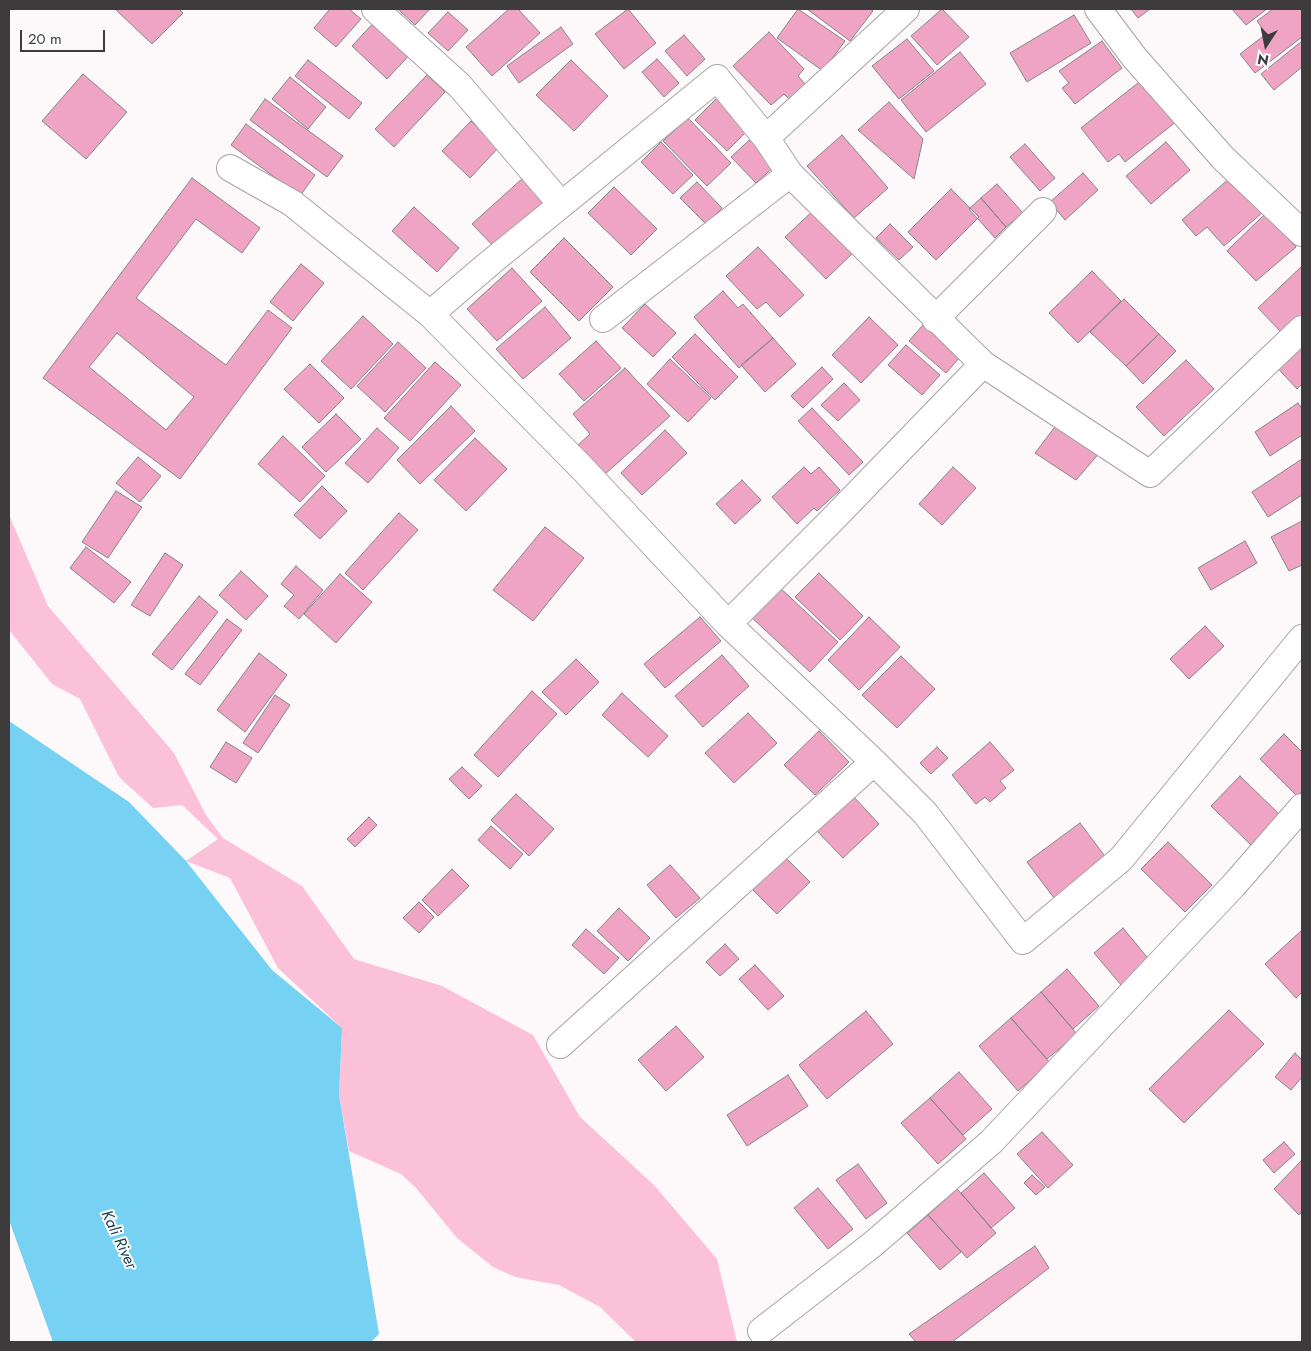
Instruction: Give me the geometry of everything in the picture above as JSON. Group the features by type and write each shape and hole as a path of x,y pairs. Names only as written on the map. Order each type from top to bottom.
{"street":[{"path":"375,9 460,86 561,204"},
{"path":"766,138 906,9"},
{"path":"1098,9 1134,57 1223,158 1302,232"},
{"path":"430,314 561,204 717,78 766,138 790,174 935,319 983,364 1150,474 1302,329"},
{"path":"230,168 292,203 430,314 582,468 728,624 925,813 1023,941 1121,859 1302,638"},
{"path":"603,319 790,174"},
{"path":"935,319 1043,211"},
{"path":"728,624 983,364"},
{"path":"560,1045 874,762"},
{"path":"761,1331 873,1244 991,1142 1233,886 1302,807"}],"shaded area":[{"path":"9,515 48,606 174,753 206,815 223,838 302,886 354,959 442,986 533,1035 580,1117 654,1185 717,1259 737,1342 636,1342 600,1307 559,1285 515,1277 493,1267 457,1238 416,1188 401,1174 349,1151 339,1095 342,1028 278,968 230,878 186,861 218,839 182,805 153,808 119,777 80,699 52,684 9,630"}],"water":[{"name":"Kali River","path":"9,721 129,802 186,861 272,970 342,1028 339,1095 379,1334 371,1342 53,1342 9,1220"}],"building":[{"path":"115,9 179,9 183,13 152,44"},
{"path":"330,9 349,9 361,19 336,47 314,28"},
{"path":"398,9 430,9 415,25"},
{"path":"509,9 518,9 540,33 492,76 466,47"},
{"path":"628,9 656,43 624,69 595,34"},
{"path":"798,9 845,41 823,71 777,38"},
{"path":"807,9 870,9 873,11 850,41"},
{"path":"942,9 969,37 937,65 911,36"},
{"path":"1131,9 1150,9 1138,18"},
{"path":"1232,9 1267,9 1246,25"},
{"path":"1273,9 1302,9 1302,37 1255,73 1240,54 1266,34 1257,21"},
{"path":"448,12 468,30 448,51 428,33"},
{"path":"1074,15 1091,43 1027,82 1010,53"},
{"path":"379,17 414,50 387,79 352,46"},
{"path":"561,27 573,44 519,83 507,66"},
{"path":"769,32 804,69 798,76 806,85 790,100 784,94 771,105 733,66"},
{"path":"684,35 705,59 687,76 665,51"},
{"path":"907,39 934,71 899,99 872,66"},
{"path":"1102,41 1122,68 1075,104 1062,88 1069,83 1059,71"},
{"path":"1302,41 1302,67 1274,90 1261,74"},
{"path":"960,52 986,84 926,132 901,100"},
{"path":"657,59 679,83 664,97 642,72"},
{"path":"308,60 362,103 349,119 295,76"},
{"path":"571,60 608,96 574,131 536,95"},
{"path":"83,74 127,112 86,159 42,121"},
{"path":"427,75 445,92 394,147 375,129"},
{"path":"290,77 326,107 308,129 272,99"},
{"path":"1143,79 1177,121 1125,162 1119,154 1108,162 1081,128"},
{"path":"718,97 750,128 727,151 695,120"},
{"path":"265,99 343,156 327,177 250,120"},
{"path":"889,102 923,139 914,179 858,130"},
{"path":"688,118 731,163 707,186 663,141"},
{"path":"471,121 499,147 470,178 442,151"},
{"path":"246,124 315,175 300,196 231,145"},
{"path":"755,135 779,162 756,183 731,157"},
{"path":"842,135 888,188 854,218 807,166"},
{"path":"661,142 693,175 673,194 641,162"},
{"path":"1166,142 1190,170 1151,204 1126,176"},
{"path":"1025,144 1055,178 1040,191 1010,157"},
{"path":"1083,173 1098,190 1065,220 1050,202"},
{"path":"524,177 550,205 499,252 472,224"},
{"path":"1231,177 1263,212 1224,246 1207,227 1196,236 1182,220"},
{"path":"192,178 260,228 242,253 196,219 136,298 226,365 268,310 292,328 180,479 43,378","holes":["117,333 194,397 166,430 89,367"]},
{"path":"697,182 722,208 706,224 680,198"},
{"path":"997,184 1023,213 1006,227 981,198"},
{"path":"614,187 657,229 631,255 588,213"},
{"path":"951,189 979,217 936,260 908,232"},
{"path":"981,198 1006,227 995,238 969,209"},
{"path":"414,207 459,248 437,272 392,231"},
{"path":"816,208 857,249 826,279 785,237"},
{"path":"1266,213 1296,247 1256,281 1227,251"},
{"path":"890,224 913,247 899,260 876,238"},
{"path":"564,238 613,287 579,321 530,272"},
{"path":"758,247 804,295 780,317 766,302 757,309 726,276"},
{"path":"301,264 324,283 293,321 270,302"},
{"path":"1302,266 1302,316 1283,334 1258,308"},
{"path":"512,268 542,301 497,341 467,309"},
{"path":"1092,271 1121,301 1078,343 1049,313"},
{"path":"723,291 738,308 743,304 773,338 739,368 694,317"},
{"path":"1124,299 1159,334 1126,366 1090,332"},
{"path":"645,304 676,333 653,357 622,328"},
{"path":"545,307 571,338 523,379 496,349"},
{"path":"363,316 393,344 351,389 321,361"},
{"path":"869,317 898,345 861,383 832,355"},
{"path":"923,325 960,357 946,373 909,341"},
{"path":"695,334 738,377 715,400 672,357"},
{"path":"1159,334 1176,351 1143,384 1126,366"},
{"path":"1302,335 1302,384 1297,389 1272,362"},
{"path":"773,338 796,364 765,392 741,365"},
{"path":"596,341 621,368 584,401 559,374"},
{"path":"398,342 426,368 385,412 357,386"},
{"path":"906,345 940,375 922,395 888,365"},
{"path":"670,359 711,398 688,422 647,384"},
{"path":"1186,360 1214,389 1164,436 1136,407"},
{"path":"435,362 461,385 410,441 384,418"},
{"path":"310,364 344,398 319,423 284,389"},
{"path":"822,367 833,379 803,408 791,396"},
{"path":"625,368 670,416 604,475 577,446 590,434 573,414"},
{"path":"844,383 860,400 838,421 821,405"},
{"path":"1298,403 1302,409 1302,435 1270,456 1255,432"},
{"path":"451,406 475,431 420,484 397,460"},
{"path":"812,408 863,462 849,475 798,421"},
{"path":"336,414 361,439 326,472 302,447"},
{"path":"1061,419 1101,451 1076,480 1035,453"},
{"path":"377,428 399,448 368,483 345,463"},
{"path":"665,430 687,453 642,495 621,473"},
{"path":"283,436 325,476 300,502 258,464"},
{"path":"475,438 507,469 466,511 434,480"},
{"path":"138,457 161,476 140,502 116,483"},
{"path":"1302,459 1302,495 1268,517 1252,492"},
{"path":"804,467 811,474 819,467 840,490 817,511 814,508 797,524 772,497"},
{"path":"953,467 976,488 942,525 919,504"},
{"path":"742,480 761,500 735,524 716,504"},
{"path":"322,486 347,511 320,539 294,515"},
{"path":"116,491 142,507 108,558 82,542"},
{"path":"399,513 418,530 363,590 345,573"},
{"path":"1302,521 1302,565 1289,571 1271,537"},
{"path":"545,527 584,558 533,621 493,590"},
{"path":"1245,541 1257,563 1211,590 1198,568"},
{"path":"86,547 131,582 114,603 70,568"},
{"path":"165,553 183,565 150,616 131,605"},
{"path":"296,566 323,590 299,619 284,606 294,595 281,584"},
{"path":"241,571 268,596 246,620 219,595"},
{"path":"819,573 863,616 840,640 795,597"},
{"path":"340,574 372,602 336,643 304,614"},
{"path":"776,584 838,642 810,672 748,614"},
{"path":"199,596 218,612 172,670 152,654"},
{"path":"700,617 721,641 665,688 644,664"},
{"path":"869,617 900,647 859,690 828,660"},
{"path":"227,619 242,630 200,685 185,674"},
{"path":"1205,626 1224,646 1189,679 1170,659"},
{"path":"259,653 287,675 245,732 217,710"},
{"path":"722,655 749,686 703,727 675,696"},
{"path":"901,656 935,689 897,728 862,695"},
{"path":"576,659 599,682 566,715 542,692"},
{"path":"532,691 557,714 498,777 474,755"},
{"path":"622,693 668,736 648,757 602,715"},
{"path":"275,695 290,705 258,753 243,743"},
{"path":"748,713 777,743 734,783 705,753"},
{"path":"819,731 849,762 815,795 784,765"},
{"path":"1284,734 1302,752 1302,791 1297,796 1260,759"},
{"path":"226,742 252,758 236,783 210,767"},
{"path":"990,742 1014,770 1000,781 1006,788 990,802 985,797 976,804 952,775"},
{"path":"937,747 948,758 931,774 920,763"},
{"path":"462,767 482,786 469,799 449,779"},
{"path":"1240,776 1281,816 1252,846 1211,806"},
{"path":"516,794 554,829 529,856 491,820"},
{"path":"853,796 879,824 843,858 816,830"},
{"path":"369,817 377,825 355,847 347,839"},
{"path":"1080,823 1107,859 1057,902 1027,862"},
{"path":"491,826 523,854 510,869 478,840"},
{"path":"1168,842 1212,885 1185,912 1141,869"},
{"path":"782,854 810,882 777,914 749,886"},
{"path":"670,865 700,898 676,918 647,885"},
{"path":"452,869 469,886 438,916 422,900"},
{"path":"419,902 434,917 419,933 403,918"},
{"path":"619,908 650,938 628,961 597,931"},
{"path":"1123,928 1151,962 1122,986 1094,953"},
{"path":"586,929 619,958 604,974 572,945"},
{"path":"1302,930 1302,992 1296,998 1265,964"},
{"path":"725,944 739,959 720,976 706,962"},
{"path":"755,965 784,996 768,1010 739,979"},
{"path":"1067,969 1099,1006 1073,1029 1041,992"},
{"path":"1041,992 1077,1034 1047,1059 1011,1018"},
{"path":"1229,1010 1264,1044 1184,1123 1149,1089"},
{"path":"866,1011 893,1044 827,1099 799,1065"},
{"path":"1011,1018 1050,1063 1018,1091 979,1046"},
{"path":"676,1026 704,1057 666,1091 638,1060"},
{"path":"1295,1053 1302,1060 1302,1077 1291,1090 1275,1077"},
{"path":"959,1072 992,1109 963,1135 930,1098"},
{"path":"788,1075 808,1106 747,1146 727,1115"},
{"path":"930,1098 966,1139 938,1164 901,1123"},
{"path":"1042,1132 1073,1165 1048,1188 1017,1154"},
{"path":"1284,1142 1295,1154 1274,1173 1263,1160"},
{"path":"1302,1160 1302,1211 1299,1215 1274,1189"},
{"path":"858,1164 887,1203 866,1219 836,1180"},
{"path":"984,1173 1015,1208 991,1228 961,1193"},
{"path":"1032,1175 1045,1187 1036,1195 1024,1183"},
{"path":"818,1188 853,1229 828,1249 794,1208"},
{"path":"957,1189 996,1233 967,1258 928,1215"},
{"path":"928,1215 961,1252 940,1270 907,1233"},
{"path":"1035,1246 1049,1268 952,1342 916,1342 909,1334"}]}
